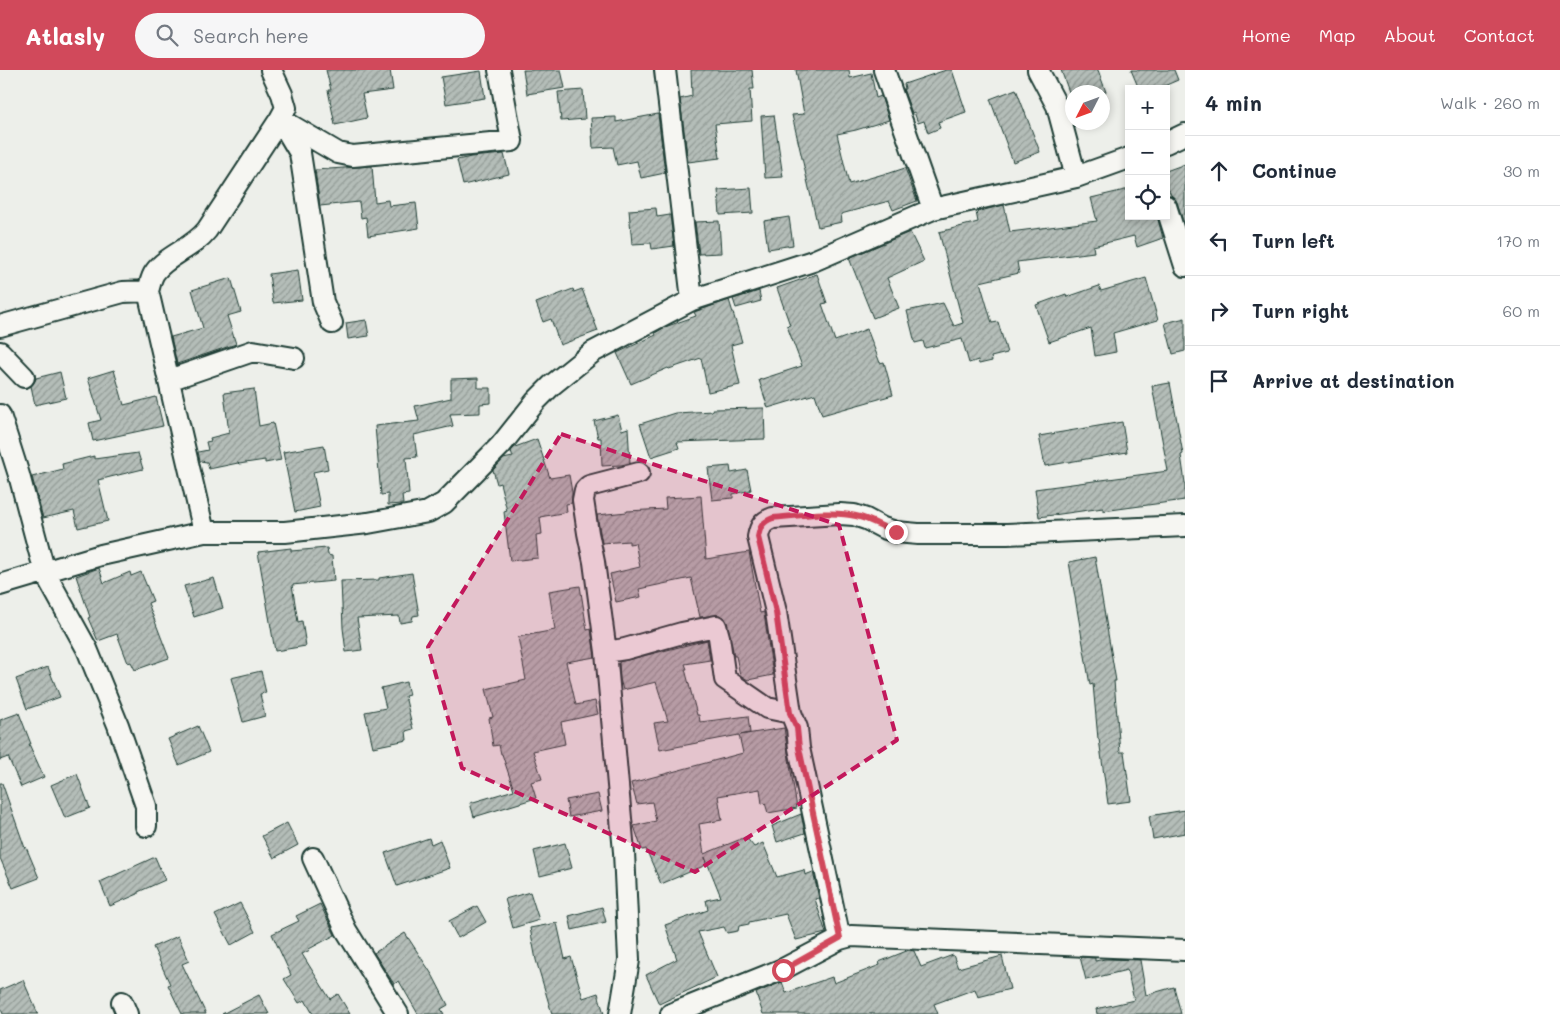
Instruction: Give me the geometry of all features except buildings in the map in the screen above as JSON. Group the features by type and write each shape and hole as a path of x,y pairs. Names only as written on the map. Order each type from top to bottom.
{"street":[{"path":"204,532 148,291 154,272 165,262 200,239 207,230 280,119 286,108 271,70"},
{"path":"280,119 338,153 353,156 512,141 499,70"},
{"path":"665,70 692,300"},
{"path":"884,70 932,209"},
{"path":"1038,70 1056,106 1076,177"},
{"path":"280,119 300,153 323,302 332,323"},
{"path":"1170,141 1185,134"},
{"path":"0,585 101,555 204,532 284,532 368,523 428,512 444,503 501,445 536,401 552,385 593,352 692,300 813,261 932,209 1076,177 1125,159"},
{"path":"1170,219 1185,266"},
{"path":"0,326 123,292 148,291"},
{"path":"169,380 253,351 294,358"},
{"path":"0,352 24,376"},
{"path":"0,415 19,475 45,573 87,649 118,725 146,806 146,826"},
{"path":"620,1014 629,960 624,852 606,652 594,562 583,500 585,490 589,486 639,473"},
{"path":"840,938 799,748 797,728 790,713 776,612 758,537 760,526 773,518 840,514 854,515 896,532 918,534 1007,534 1185,526"},
{"path":"606,652 625,649 682,632 716,626 720,637 725,679 767,708 790,713"},
{"path":"313,858 346,930 398,1014"},
{"path":"671,1014 783,970 840,938 851,936 1185,950"}],"highlighted area":[{"path":"561,434 839,525 897,740 695,872 462,768 428,647"}],"route":[{"path":"783,970 840,938 820,851 799,748 797,728 790,713 780,630 758,537 760,526 773,518 840,514 854,515 896,532"}]}
